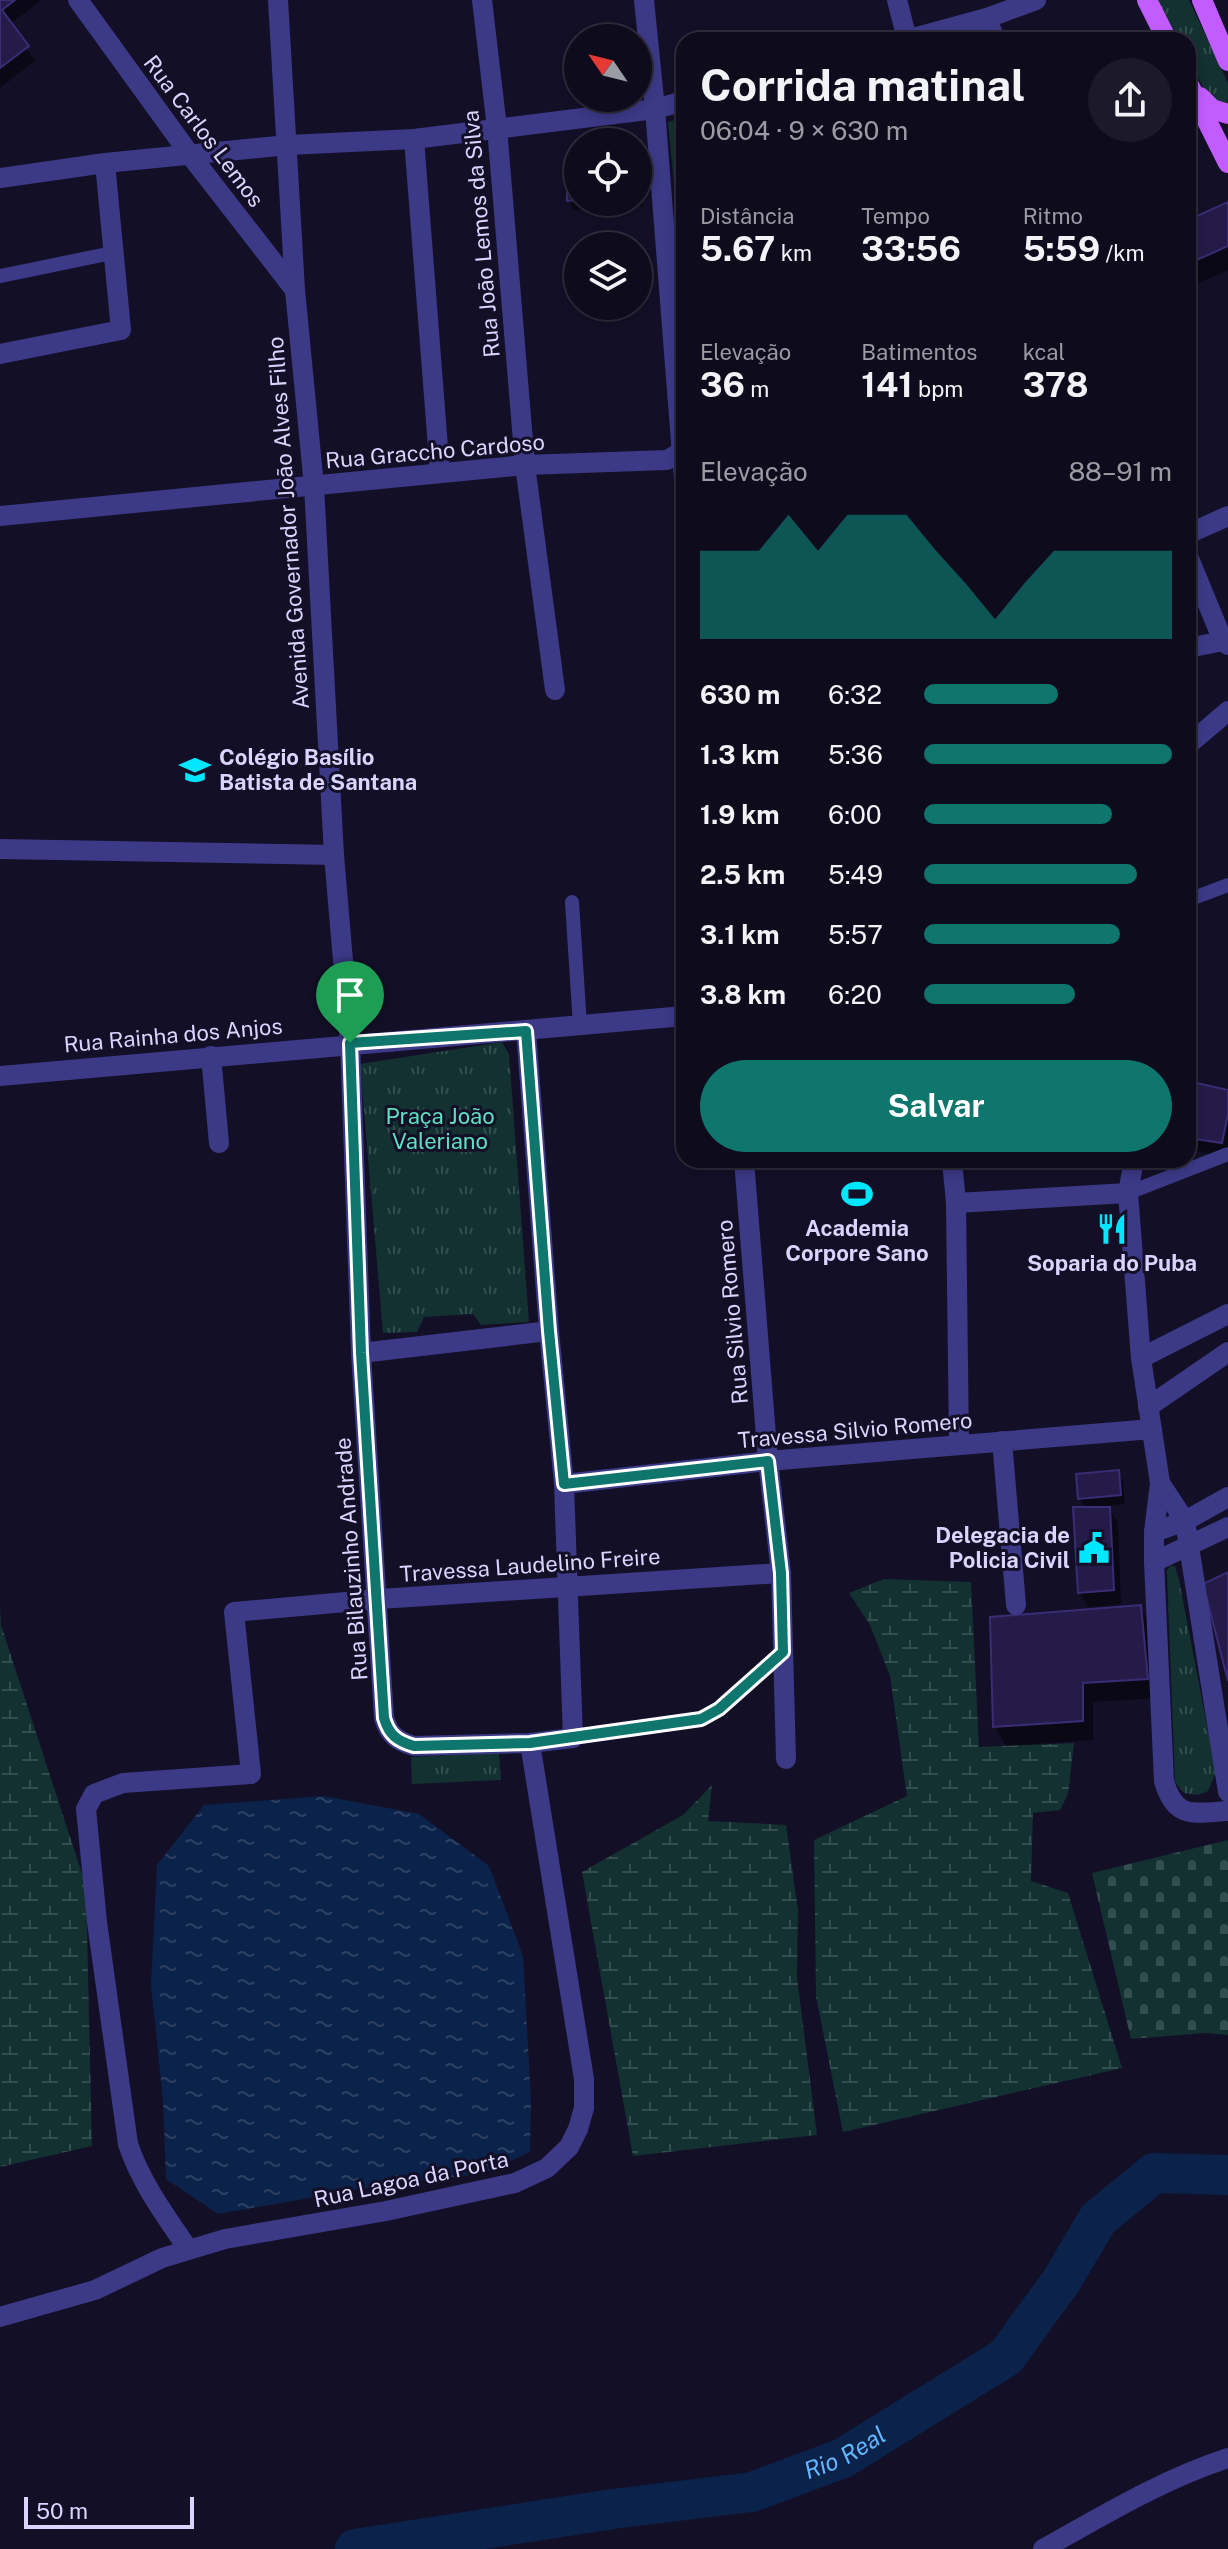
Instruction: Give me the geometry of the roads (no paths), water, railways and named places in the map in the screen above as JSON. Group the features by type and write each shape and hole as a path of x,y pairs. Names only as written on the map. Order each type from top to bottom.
{"main road":[{"path":"1147,0 1163,32"},
{"path":"1202,0 1228,61"},
{"path":"1196,92 1212,109 1228,114"},
{"path":"1196,100 1228,163"}],"street":[{"name":"Rua Carlos Lemos","path":"78,0 191,156 295,290"},
{"name":"Avenida Governador João Alves Filho","path":"278,0 295,290 314,486 334,855 350,1043"},
{"name":"Rua João Lemos da Silva","path":"482,0 497,128 525,465 555,690"},
{"path":"644,0 676,365"},
{"path":"897,0 905,32"},
{"path":"936,32 1036,0"},
{"path":"987,18 992,32"},
{"path":"0,178 105,163 288,145 414,139 655,109 676,103"},
{"path":"414,139 440,473"},
{"path":"0,354 121,330 105,163"},
{"name":"Rua Graccho Cardoso","path":"0,516 525,465 667,460 676,454"},
{"path":"1196,530 1228,516"},
{"path":"1196,574 1226,643 1196,647"},
{"path":"1196,738 1228,711"},
{"path":"0,849 334,855"},
{"path":"549,1331 361,1353 350,1043 676,1017"},
{"path":"526,1031 564,1484 573,1738 530,1743"},
{"name":"Rua Rainha dos Anjos","path":"0,1076 350,1043"},
{"path":"211,1056 219,1143"},
{"name":"Rua Silvio Romero","path":"745,1168 768,1461 781,1573 786,1759"},
{"path":"953,1168 956,1203 959,1444"},
{"path":"1133,1168 1128,1193 1141,1358 1160,1483 1154,1562 1164,1781 1171,1800 1182,1810 1191,1813 1228,1811"},
{"path":"956,1203 1128,1193"},
{"path":"1141,1358 1228,1314"},
{"path":"1148,1407 1228,1352"},
{"name":"Rua Bilauzinho Andrade","path":"361,1353 379,1599 384,1718 391,1735 414,1746 530,1743"},
{"name":"Travessa Silvio Romero","path":"564,1484 768,1461 1152,1429"},
{"path":"1002,1441 1016,1605"},
{"path":"1160,1483 1185,1521 1222,1710 1228,1792"},
{"path":"1154,1532 1185,1521 1228,1497"},
{"path":"1154,1562 1228,1527"},
{"name":"Travessa Laudelino Freire","path":"188,2249 148,2190 128,2144 97,1922 85,1824 86,1809 94,1794 123,1783 251,1774 234,1612 379,1599 781,1573"},
{"name":"Rua Lagoa da Porta","path":"0,2317 95,2290 188,2249 225,2239 386,2211 515,2183 547,2168 569,2147 584,2108 584,2079 530,1743"},
{"path":"1043,2549 1168,2483 1228,2458"}],"lane":[{"path":"1,276 112,253"},
{"path":"1196,897 1228,885"},
{"path":"572,902 580,1026"},
{"path":"1196,1166 1228,1154"},
{"path":"1128,1193 1192,1168"},
{"path":"573,1738 709,1715 783,1652"}],"water":[{"path":"324,1796 419,1814 489,1866 523,1956 531,2101 530,2152 484,2173 360,2189 218,2214 166,2179 163,2100 151,1985 157,1865 204,1805"}],"waterway":[{"name":"Rio Real","path":"355,2549 613,2509 752,2492 843,2458 1006,2357 1062,2280 1098,2219 1154,2173 1228,2175"}],"place":[{"name":"Colégio Basílio Batista de Santana","path":"195,770"},
{"name":"Academia Corpore Sano","path":"857,1194"},
{"name":"Soparia do Puba","path":"1112,1229"},
{"name":"Delegacia de Policia Civil","path":"1094,1548"}],"park label":[{"name":"Praça João Valeriano","path":"440,1128"}]}
